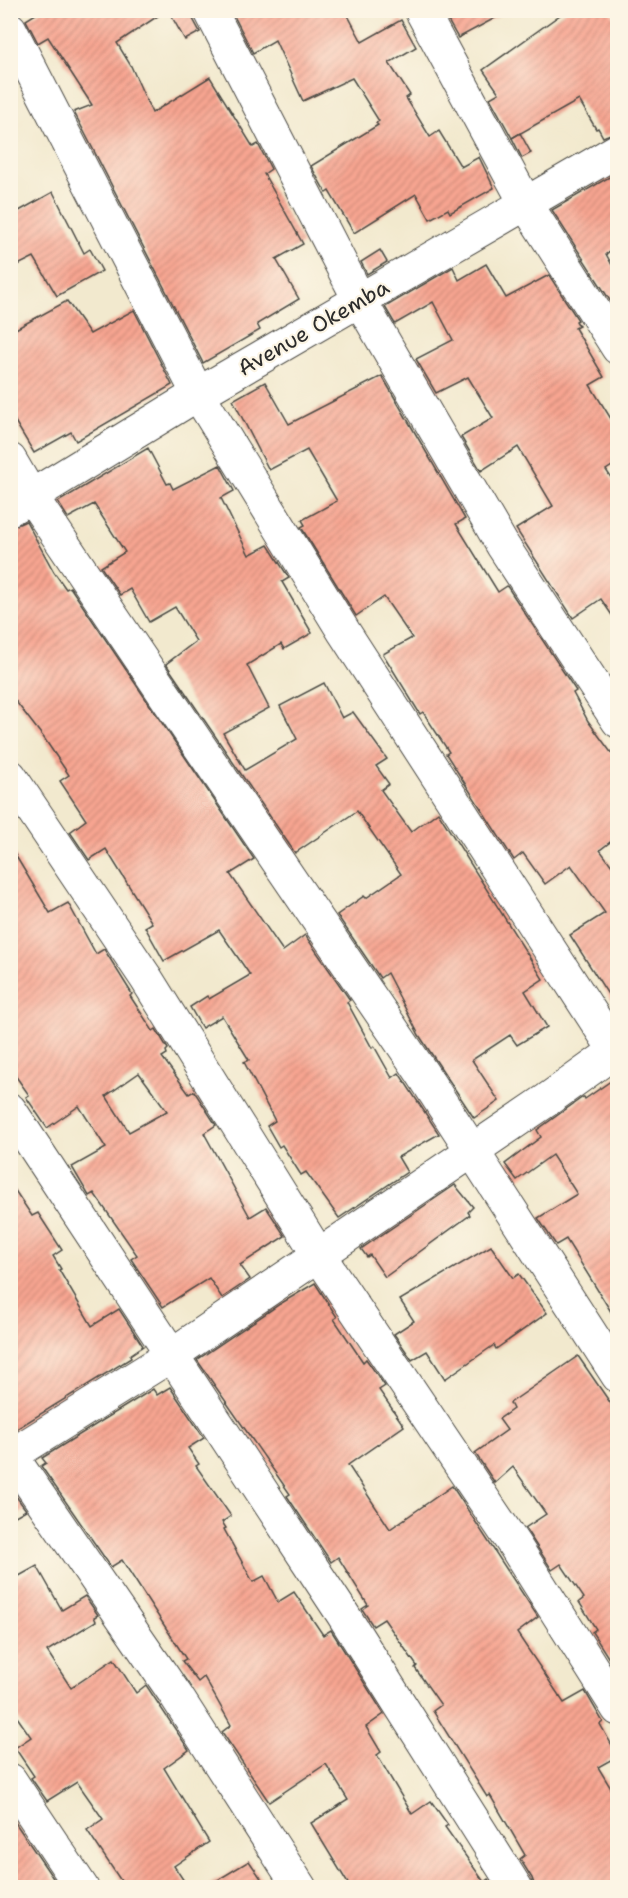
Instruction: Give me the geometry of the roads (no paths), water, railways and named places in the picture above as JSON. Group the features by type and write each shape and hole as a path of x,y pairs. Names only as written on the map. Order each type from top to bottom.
{"street":[{"path":"210,10 359,299 503,546 618,721"},
{"path":"421,10 526,204 618,348"},
{"path":"10,29 198,394 344,632 616,1051 173,1354 11,1455 175,1694 300,1887"},
{"name":"Avenue Okemba","path":"21,503 198,394 618,150"},
{"path":"10,460 21,503 200,747 422,1073 618,1376"},
{"path":"10,776 146,978 318,1254 515,1546 618,1709"},
{"path":"10,1110 342,1613 516,1887"},
{"path":"10,1780 82,1887"}]}
